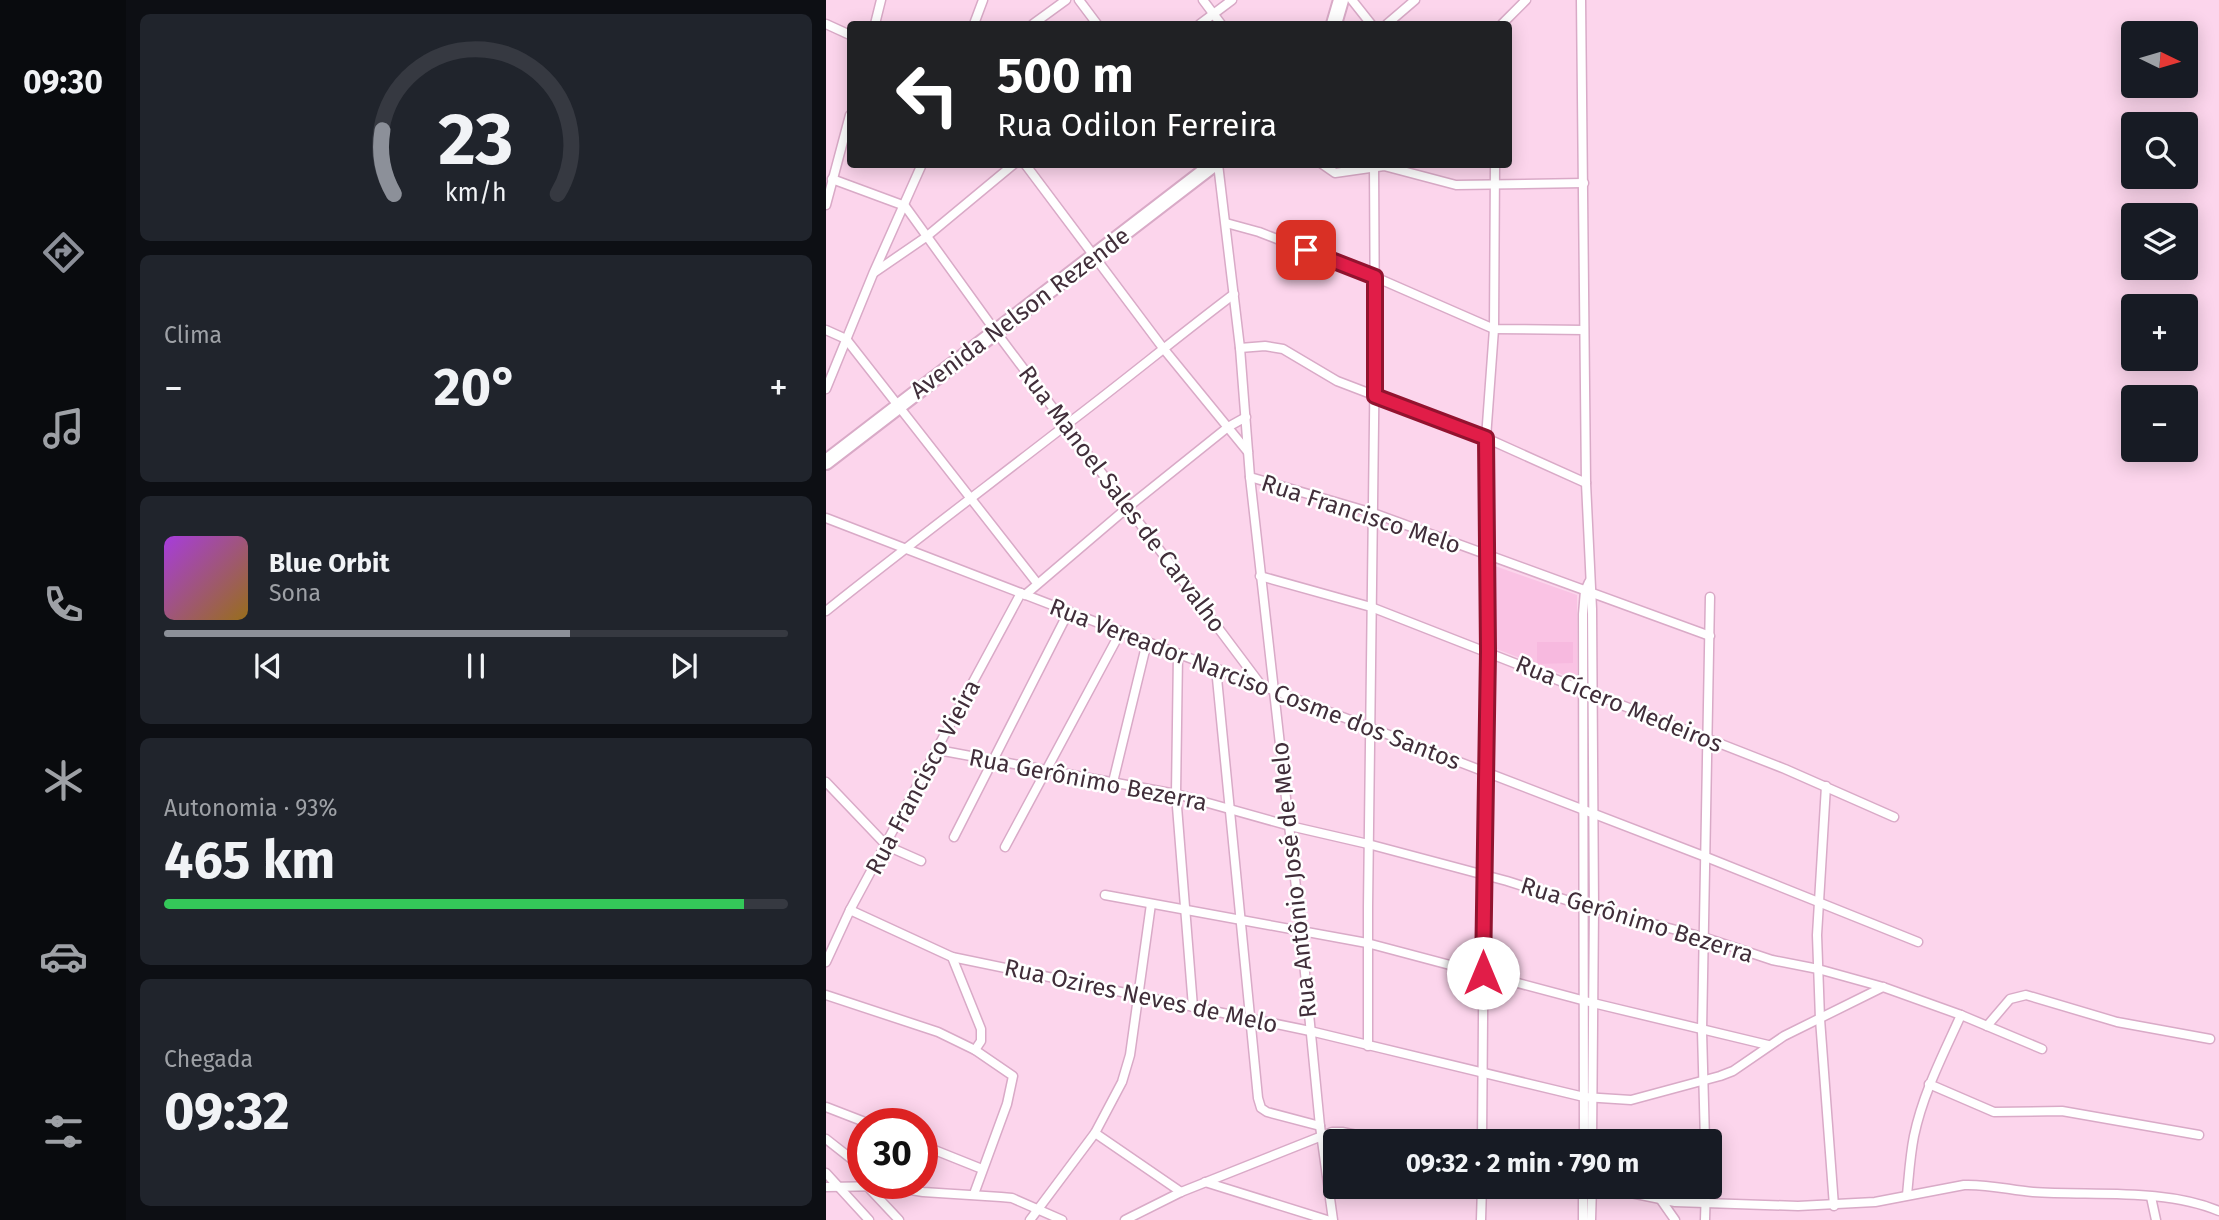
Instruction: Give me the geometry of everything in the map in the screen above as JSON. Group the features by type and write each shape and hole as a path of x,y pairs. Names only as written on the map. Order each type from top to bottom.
{"main road":[{"path":"1335,21 1341,0"},
{"name":"Avenida Nelson Rezende","path":"826,462 1206,168"}],"street":[{"path":"876,21 881,0"},
{"path":"975,21 983,0"},
{"path":"1037,21 1066,0"},
{"path":"1079,0 1095,21"},
{"path":"1203,0 1219,21"},
{"path":"1204,21 1233,0"},
{"path":"1352,0 1369,21"},
{"path":"1390,21 1415,0"},
{"path":"1581,0 1586,482 1590,581 1587,692 1588,1098 1591,1129"},
{"path":"1505,21 1520,2"},
{"path":"826,24 847,33"},
{"path":"826,205 847,126"},
{"path":"826,389 920,168"},
{"path":"873,274 926,237 1009,168"},
{"path":"1028,168 1163,348 1248,452"},
{"name":"Rua Antônio José de Melo","path":"1210,168 1226,223 1240,348 1250,477 1323,1136"},
{"path":"1327,168 1335,173 1359,168"},
{"path":"1368,1046 1368,845 1375,396 1374,168"},
{"path":"1395,168 1445,184 1495,186 1584,183"},
{"path":"1482,1129 1488,652 1486,438 1494,329 1494,168"},
{"path":"832,179 905,205"},
{"name":"Rua Manoel Sales de Carvalho","path":"905,205 996,332 1261,685"},
{"path":"1226,223 1259,232 1375,277 1494,329 1584,330"},
{"path":"826,611 1234,294"},
{"path":"826,331 846,339 1037,583"},
{"path":"1240,348 1265,346 1283,349 1320,372 1486,438 1586,482"},
{"name":"Rua Francisco Vieira","path":"826,962 850,910 1023,594 1228,427 1246,417"},
{"name":"Rua Francisco Melo","path":"1250,477 1373,513 1710,636"},
{"name":"Rua Vereador Narciso Cosme dos Santos","path":"826,518 1706,857 1918,942"},
{"name":"Rua Cícero Medeiros","path":"1261,576 1371,607 1826,786 1894,817"},
{"path":"1705,1129 1702,1031 1710,597"},
{"path":"954,837 1069,611"},
{"path":"1005,847 1121,631"},
{"path":"1113,782 1147,642"},
{"path":"1178,654 1176,794 1193,1007"},
{"path":"1216,668 1258,1098 1263,1110 1320,1126"},
{"name":"Rua Gerônimo Bezerra","path":"937,750 1176,794 1484,876 1703,937 1772,960 1818,969 1883,987 1961,1015 2042,1049"},
{"path":"826,782 887,846 921,861"},
{"path":"1826,786 1818,902 1818,969 1834,1206"},
{"path":"1105,895 1367,943 1702,1031 1768,1045"},
{"path":"1030,1220 1095,1133 1126,1070 1151,904"},
{"name":"Rua Ozires Neves de Melo","path":"850,910 952,957 1310,1031 1588,1098 1631,1100 1702,1083 1733,1071 1768,1045 1883,987"},
{"path":"952,957 982,1029 981,1041 975,1051"},
{"path":"826,995 938,1031 1013,1076 1007,1104 974,1194"},
{"path":"1987,1026 2010,999 2026,995 2117,1021 2210,1039"},
{"path":"1907,1195 1914,1134 1929,1084 1961,1015"},
{"path":"1929,1084 1994,1112 2062,1111 2199,1135"},
{"path":"1585,1129 1588,1098"},
{"path":"826,1107 847,1115"},
{"path":"1095,1133 1181,1192"},
{"path":"1125,1220 1181,1192 1323,1136"},
{"path":"826,1139 847,1155"},
{"path":"938,1151 982,1169"},
{"path":"826,1173 869,1220"},
{"path":"1205,1182 1327,1220"},
{"path":"1656,1199 1834,1206 1875,1202 1964,1185 1982,1185 2032,1192 2194,1201 2219,1211"},
{"path":"826,1188 847,1188"},
{"path":"938,1193 1012,1198 1062,1220"},
{"path":"2151,1197 2156,1220"},
{"path":"879,1199 897,1219"},
{"name":"Rua Antônio José de Melo","path":"1330,1199 1333,1220"},
{"path":"1482,1199 1482,1220"},
{"path":"1583,1199 1583,1220"},
{"path":"1591,1220 1593,1199"},
{"path":"1661,1200 1675,1220"},
{"path":"1705,1220 1706,1202"}],"shaded area":[{"path":"1492,565 1577,595 1577,680 1494,648"},
{"path":"1537,642 1573,642 1573,663 1537,664"}],"route":[{"path":"1306,250 1375,277 1375,396 1486,438 1488,652 1483,973"}]}
